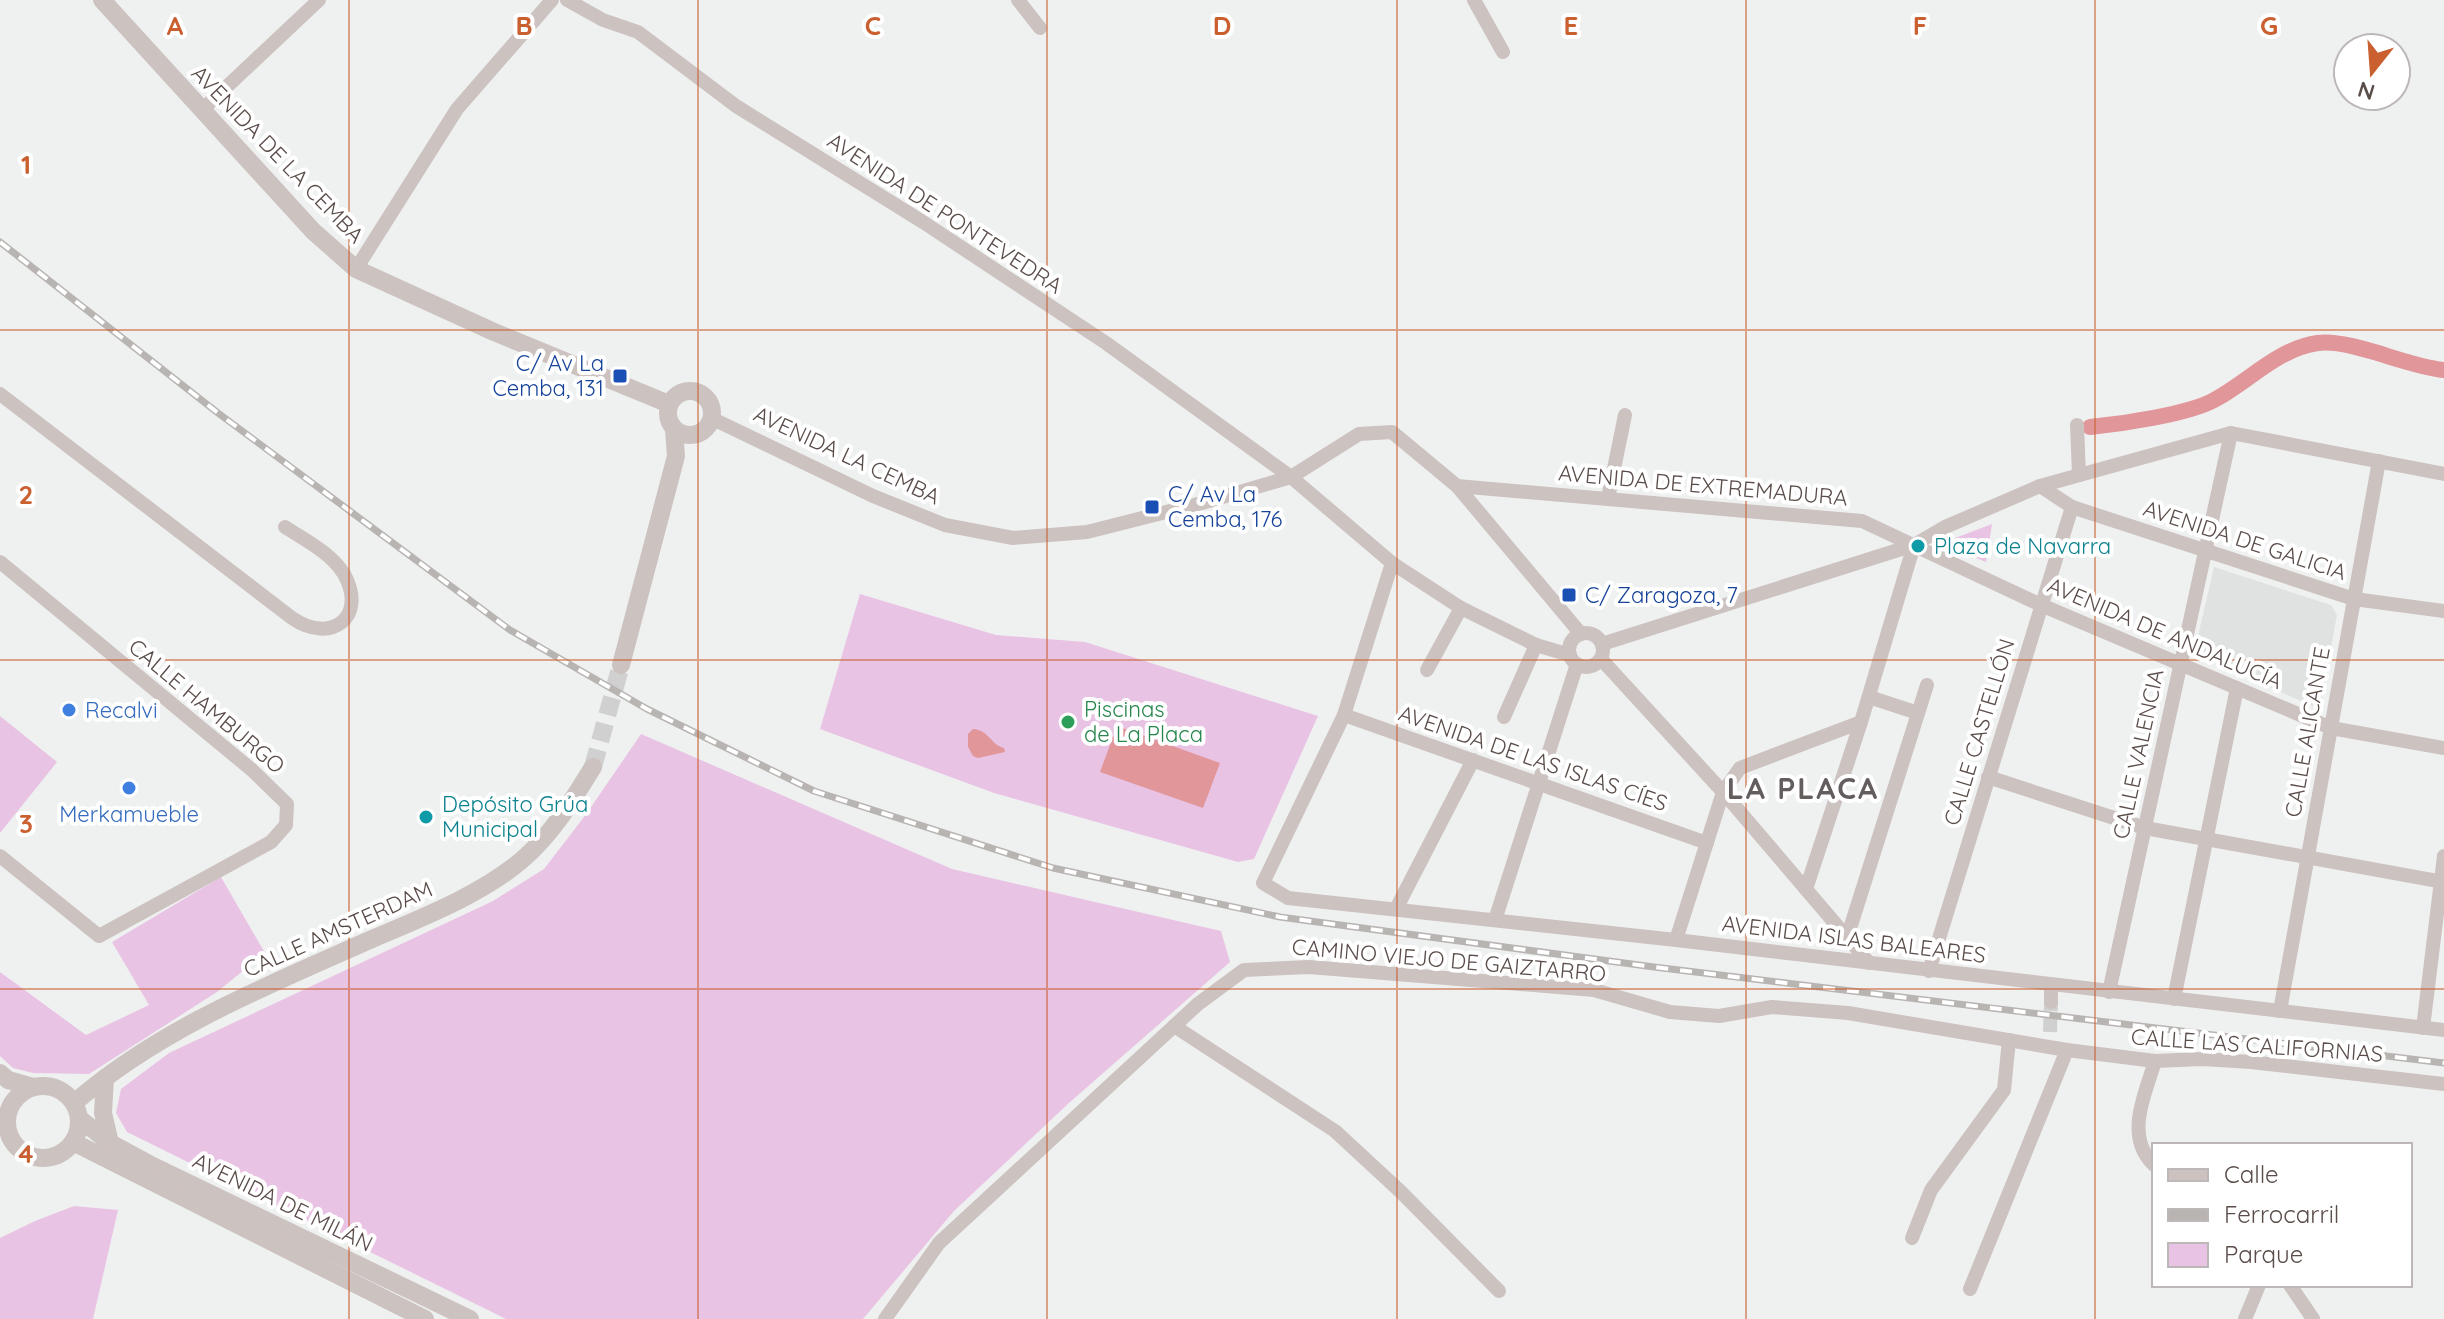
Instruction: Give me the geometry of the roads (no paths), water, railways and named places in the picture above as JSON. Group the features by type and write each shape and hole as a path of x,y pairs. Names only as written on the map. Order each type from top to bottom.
{"street":[{"name":"AVENIDA DE LA CEMBA","path":"102,0 313,231 356,269"},
{"path":"202,110 319,0"},
{"path":"552,0 457,109 356,269 494,332 669,404"},
{"name":"AVENIDA DE PONTEVEDRA","path":"567,0 603,20 638,32 736,106 923,222 1106,343 1291,477 1392,563 1461,608 1573,660"},
{"path":"1018,0 1040,28"},
{"path":"1474,0 1503,52"},
{"path":"684,392 703,394 710,402 713,419 703,432 684,435 674,429 669,421 669,404 684,392"},
{"path":"0,394 292,618 305,627 328,631 339,625 350,610 351,592 333,561 285,527"},
{"path":"1608,498 1625,415"},
{"name":"AVENIDA LA CEMBA","path":"713,419 930,520 1013,538 1087,532 1291,477 1359,434 1392,432 1457,486 1581,634"},
{"path":"2077,425 2079,475"},
{"path":"621,665 676,456 674,429"},
{"path":"1573,660 1586,667 1596,665 1602,651 1914,545 1945,527 2040,486 2231,433 2444,474"},
{"name":"CALLE VALENCIA","path":"2109,992 2231,433"},
{"path":"676,456 696,435"},
{"name":"CALLE ALICANTE","path":"2280,1011 2379,461"},
{"name":"AVENIDA DE EXTREMADURA","path":"1457,486 1862,521 1914,545"},
{"name":"AVENIDA DE GALICIA","path":"2040,486 2072,507 2354,599 2444,611"},
{"name":"CALLE CASTELLÓN","path":"1929,971 2072,507"},
{"path":"1806,889 1869,697 1914,545"},
{"name":"AVENIDA DE ANDALUCÍA","path":"1914,545 2041,605 2331,728 2444,748"},
{"name":"CALLE HAMBURGO","path":"0,562 252,770 287,804 286,825 271,842 99,936 0,856"},
{"path":"1344,715 1392,563"},
{"path":"1427,670 1461,608"},
{"path":"1495,920 1539,784 1573,660 1571,642 1581,634 1591,634 1602,651 1869,963"},
{"path":"1504,717 1536,645"},
{"path":"1847,938 1927,685"},
{"path":"2174,999 2237,688"},
{"path":"1869,697 1918,713"},
{"name":"AVENIDA DE LAS ISLAS CÍES","path":"1344,715 1707,843"},
{"name":"AVENIDA ISLAS BALEARES","path":"1344,715 1263,883 1288,898 2444,1030"},
{"path":"1676,940 1723,792 1740,768 1861,722"},
{"path":"1396,909 1473,760"},
{"name":"CALLE AMSTERDAM","path":"77,1111 105,1078 178,1030 471,893 522,860 562,818 593,767"},
{"path":"1988,777 2145,828 2442,881"},
{"path":"2423,1028 2444,856"},
{"name":"CAMINO VIEJO DE GAIZTARRO","path":"885,1319 939,1243 1198,1004 1244,970 1309,967 1594,990 1670,1012 1719,1016 1772,1007 1848,1013 2050,1047"},
{"path":"2051,985 2051,1002"},
{"path":"1174,1026 1335,1131 1401,1192 1499,1291"},
{"path":"2050,1032 2050,1047"},
{"path":"1912,1238 1931,1190 2004,1090 2009,1040"},
{"name":"CALLE LAS CALIFORNIAS","path":"2050,1047 2155,1061 2202,1059 2251,1062 2444,1084"},
{"path":"1970,1289 2067,1050"},
{"path":"2152,1162 2140,1143 2137,1123 2155,1061"},
{"path":"0,1073 8,1080 33,1087 54,1087 66,1094 77,1111 73,1142 61,1154 40,1159 7,1150 5,1101 33,1087"},
{"path":"105,1078 103,1113 110,1143"},
{"name":"AVENIDA DE MILÁN","path":"77,1111 110,1143 470,1319"},
{"name":"AVENIDA DE MILÁN","path":"73,1142 425,1319"},
{"path":"2245,1319 2258,1287"},
{"path":"2291,1287 2313,1319"}],"waterway":[{"path":"2090,427 2155,418 2205,404 2277,358 2318,343 2347,345 2444,370"}],"tunnel":[{"path":"593,767 621,665"},
{"path":"2050,1032 2051,1002"}],"railway":[{"path":"0,242 218,413 510,630 647,709 814,791 1053,868 1280,917 1654,967 2444,1063"}],"place":[{"name":"C/ Av La Cemba, 131","path":"620,376"},
{"name":"C/ Av La Cemba, 176","path":"1152,507"},
{"name":"Plaza de Navarra","path":"1918,546"},
{"name":"C/ Zaragoza, 7","path":"1569,595"},
{"name":"Recalvi","path":"69,710"},
{"name":"Piscinas de La Placa","path":"1068,722"},
{"name":"Merkamueble","path":"129,788"},
{"name":"Depósito Grúa Municipal","path":"426,817"}],"district":[{"name":"LA PLACA","path":"1803,789"}]}
